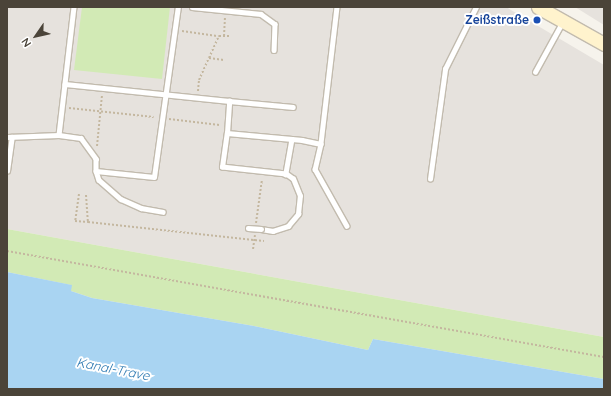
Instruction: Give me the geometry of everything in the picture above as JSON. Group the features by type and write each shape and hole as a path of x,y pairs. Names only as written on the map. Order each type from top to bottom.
{"main road":[{"path":"538,7 564,20 604,44"}],"lane":[{"path":"59,135 74,7"},
{"path":"96,171 154,177 161,118 178,7"},
{"path":"192,7 261,14 275,24 274,50"},
{"path":"337,7 321,144 315,169 348,226"},
{"path":"430,179 445,69 476,7"},
{"path":"535,72 564,20"},
{"path":"65,84 293,107"},
{"path":"229,101 227,133 222,168 286,174 293,179 300,196 298,214 288,226 273,230 248,228"},
{"path":"227,133 292,139 321,144"},
{"path":"7,171 10,137 59,135 81,138 96,159 96,171 99,180 121,199 141,208 163,212"},
{"path":"286,174 292,139"}],"path":[{"path":"224,36 226,11"},
{"path":"175,30 230,36"},
{"path":"197,98 199,80 219,36"},
{"path":"209,58 224,60"},
{"path":"96,159 103,89"},
{"path":"62,107 227,126"},
{"path":"256,225 263,172"},
{"path":"79,194 75,221 264,241"},
{"path":"86,196 88,222"},
{"path":"253,250 255,232"},
{"path":"7,251 604,357"}],"shaded area":[{"path":"7,7 506,7 604,65 604,337 7,229"},
{"path":"575,7 604,7 604,25"}],"green space":[{"path":"82,7 170,7 162,79 74,70"},
{"path":"7,229 604,337 604,379 373,339 368,350 254,326 92,298 71,291 71,285 7,272"}],"water":[{"name":"Kanal-Trave","path":"7,272 72,285 71,291 92,298 254,326 368,350 373,339 604,379 604,389 7,389"}],"place":[{"name":"Zeißstraße","path":"537,20"}]}
